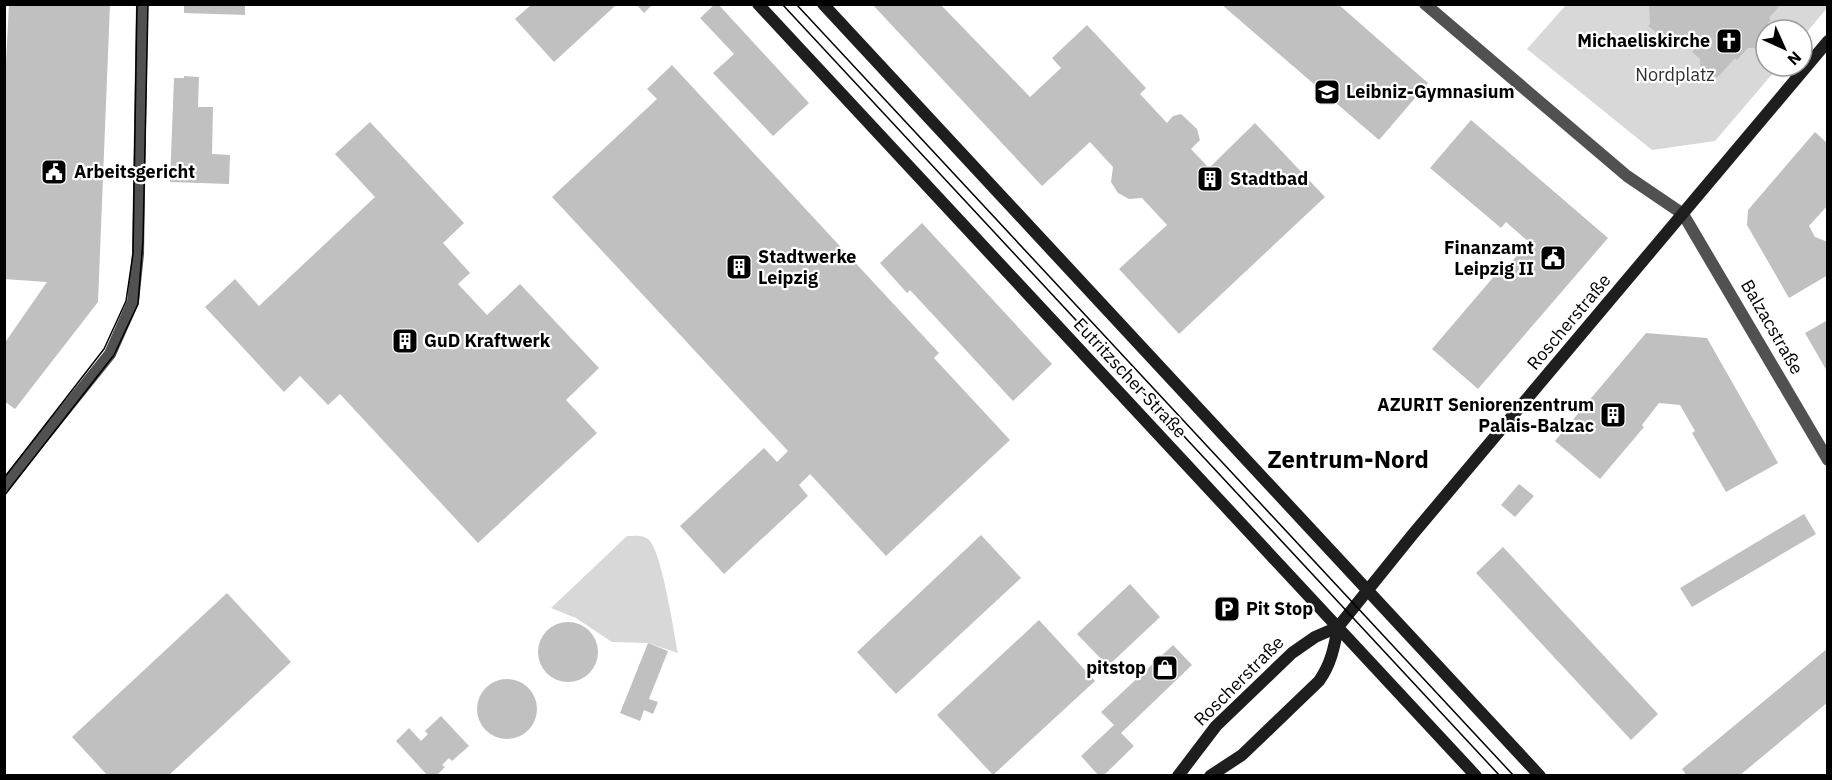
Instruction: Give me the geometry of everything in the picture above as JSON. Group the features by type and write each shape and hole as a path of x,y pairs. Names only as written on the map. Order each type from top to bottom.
{"main road":[{"name":"Eutritzscher Straße","path":"758,4 1476,776"},
{"name":"Eutritzscher Straße","path":"823,4 1540,776"},
{"name":"Roscherstraße","path":"1178,776 1216,726 1292,653 1315,637 1338,627 1408,539 1827,41"},
{"name":"Roscherstraße","path":"1210,776 1242,755 1319,681 1333,656 1338,627"}],"street":[{"path":"4,486 110,354 132,302 138,254 142,4"},
{"path":"1425,4 1639,185 1683,214"},
{"name":"Balzacstraße","path":"1683,214 1827,460"}],"green space":[{"name":"Nordplatz","path":"1566,5 1827,5 1814,24 1814,18 1754,18 1754,78 1769,78 1715,141 1652,150 1527,49"},
{"path":"627,536 644,537 654,547 663,576 678,653 648,643 612,642 576,618 551,608"}],"building":[{"name":"Arbeitsgericht","path":"9,4 110,4 98,302 15,409 4,401 4,344 47,282 4,279 4,102"},
{"path":"184,4 245,4 245,15 184,13"},
{"path":"636,4 653,4 644,13"},
{"path":"715,4 718,4 809,103 773,136 713,73 734,54 700,18"},
{"name":"Stadtbad","path":"872,4 940,4 1030,97 1061,68 1052,58 1087,25 1146,88 1140,94 1167,123 1173,116 1181,114 1197,129 1200,140 1191,149 1209,168 1255,123 1325,197 1179,334 1119,269 1167,225 1142,198 1129,199 1118,193 1111,182 1113,167 1090,142 1042,186"},
{"path":"1221,4 1338,4 1428,83 1379,140"},
{"name":"Michaeliskirche","path":"1649,4 1781,4 1769,18 1754,18 1754,48 1748,48 1737,60 1735,58 1718,77 1707,77 1700,71 1700,59 1692,52 1700,44 1693,38 1694,41 1691,42 1690,40 1670,41 1670,44 1667,44 1667,41 1648,26 1650,24"},
{"path":"531,5 616,5 554,62 515,19"},
{"name":"Stadtwerke Leipzig","path":"672,65 939,353 934,358 1010,440 886,556 810,474 799,485 808,496 724,574 680,526 764,448 777,462 788,451 552,197 657,99 647,89"},
{"path":"184,76 199,77 198,107 213,107 212,154 230,155 229,184 170,182 174,78 184,78"},
{"name":"Finanzamt Leipzig II","path":"1471,120 1608,238 1478,389 1432,349 1496,274 1499,276 1529,242 1506,222 1501,228 1430,168"},
{"name":"GuD Kraftwerk","path":"370,122 464,223 443,243 470,273 458,284 487,315 520,284 599,368 566,400 597,433 478,543 340,394 328,405 300,376 284,392 205,307 235,279 259,306 375,197 335,154"},
{"path":"1815,132 1828,144 1828,205 1809,226 1815,237 1828,242 1828,275 1789,298 1747,225 1748,210"},
{"path":"922,223 1052,364 1013,401 910,290 907,293 880,263"},
{"path":"1828,320 1828,373 1805,333"},
{"name":"AZURIT Seniorenzentrum Palais-Balzac","path":"1646,333 1707,338 1778,463 1726,492 1692,433 1695,431 1680,405 1659,403 1642,425 1644,427 1600,479 1555,441"},
{"path":"1519,484 1534,496 1515,517 1501,505"},
{"path":"1804,514 1816,534 1692,607 1680,588"},
{"path":"981,535 1021,578 896,694 857,652"},
{"path":"1503,547 1658,714 1631,740 1476,573"},
{"path":"1130,584 1160,617 1108,666 1077,634"},
{"path":"227,593 291,662 168,776 108,776 72,737"},
{"path":"1039,620 1095,681 993,775 937,715"},
{"path":"568,622 585,627 593,635 598,652 593,669 585,677 568,682 551,677 543,669 538,652 543,635 551,627"},
{"path":"648,643 668,651 649,699 658,702 653,714 644,710 640,721 620,713"},
{"path":"1173,645 1192,665 1121,733 1134,746 1103,776 1099,776 1081,756 1114,725 1101,712"},
{"path":"1828,648 1828,702 1739,776 1687,776 1682,769"},
{"path":"507,679 524,684 532,692 537,709 532,726 524,734 507,739 490,734 482,726 477,709 482,692 490,684"},
{"path":"441,716 469,746 452,761 449,758 442,765 445,767 436,776 428,776 396,741 409,728 421,741 428,734 425,731"}],"tram line":[{"path":"4,478 104,349 126,301 133,254 137,4"},
{"path":"4,496 114,355 138,304 143,240 148,4"},
{"path":"782,4 1500,776"},
{"path":"796,4 1514,776"}],"place":[{"name":"Michaeliskirche","path":"1729,41"},
{"name":"Leibniz-Gymnasium","path":"1327,92"},
{"name":"Arbeitsgericht","path":"54,172"},
{"name":"Stadtbad","path":"1210,179"},
{"name":"Finanzamt Leipzig II","path":"1553,258"},
{"name":"Stadtwerke Leipzig","path":"739,267"},
{"name":"GuD Kraftwerk","path":"405,341"},
{"name":"AZURIT Seniorenzentrum Palais-Balzac","path":"1613,415"},
{"name":"Pit Stop","path":"1227,609"},
{"name":"pitstop","path":"1165,668"}],"district":[{"name":"Zentrum-Nord","path":"1348,460"}]}
